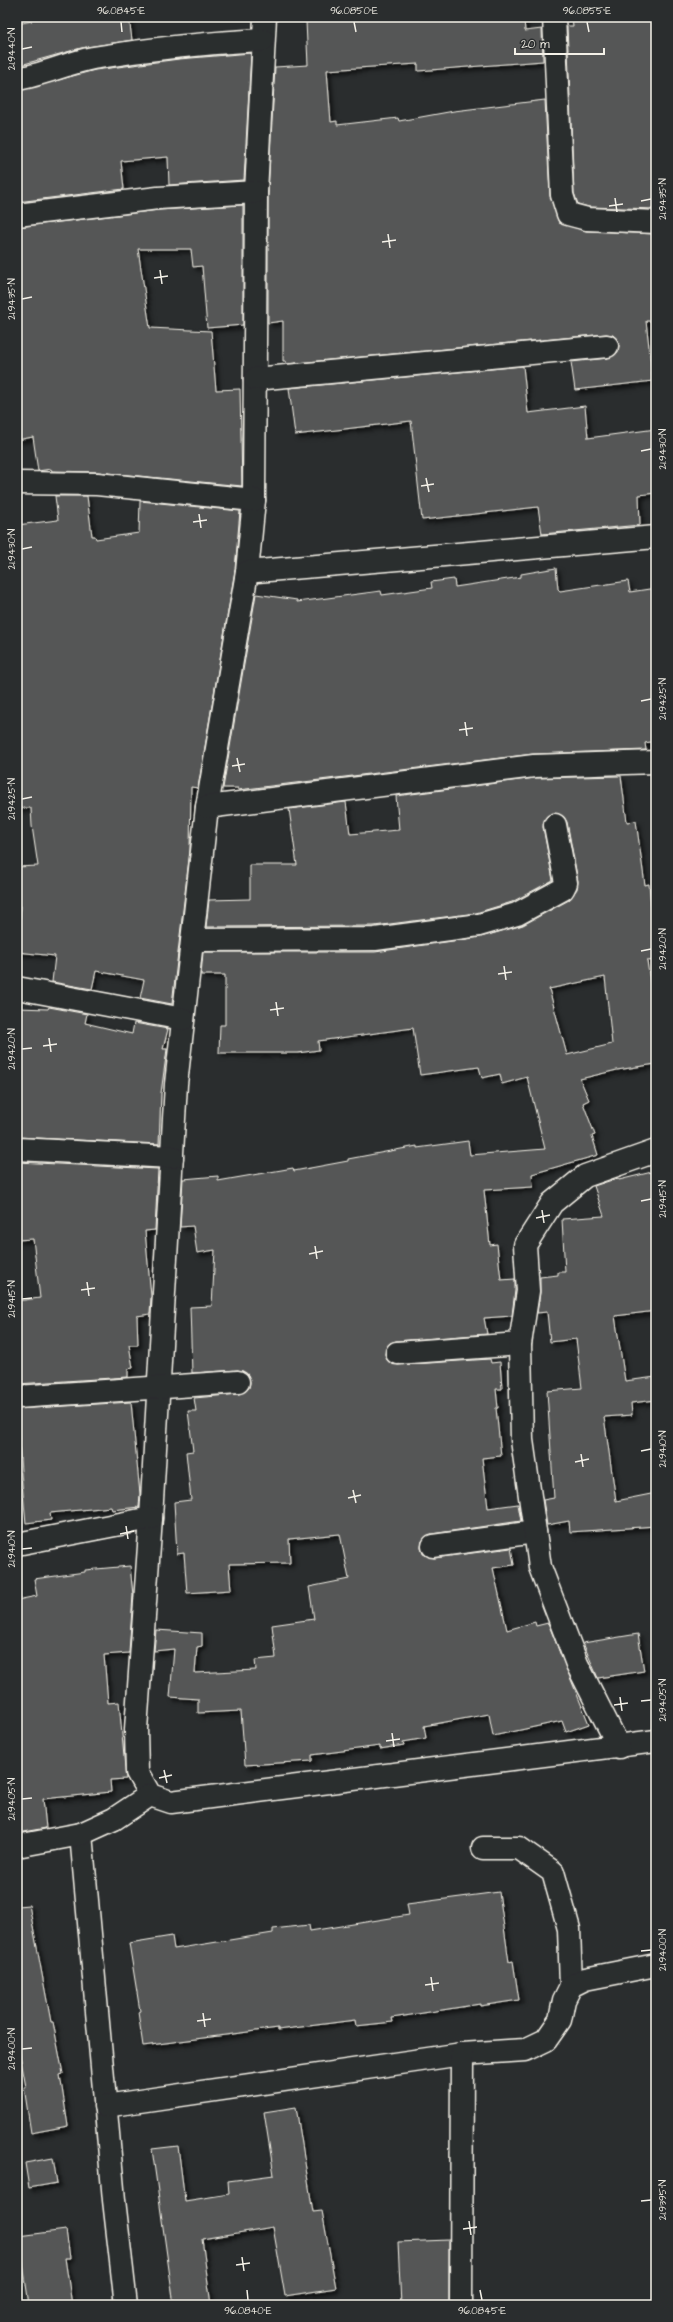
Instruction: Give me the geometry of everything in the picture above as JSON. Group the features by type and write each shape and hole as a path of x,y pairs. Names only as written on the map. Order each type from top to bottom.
{"street":[{"path":"265,17 256,192 254,500 247,572 207,807 176,1084 151,1518 136,1729 137,1772 150,1795 170,1802 619,1747 656,1741"},
{"path":"554,17 562,195 568,214 587,219 656,222"},
{"path":"17,79 33,76 92,58 211,43 263,40"},
{"path":"17,215 158,198 256,192"},
{"path":"255,379 607,346"},
{"path":"17,483 97,484 254,500"},
{"path":"247,572 656,537"},
{"path":"207,807 534,766 656,762"},
{"path":"193,940 375,939 479,925 517,914 563,889 566,883 555,825"},
{"path":"17,988 183,1018"},
{"path":"17,1149 172,1157"},
{"path":"619,1747 576,1664 540,1567 522,1440 520,1344 528,1291 525,1245 552,1203 585,1176 656,1151"},
{"path":"396,1353 520,1344"},
{"path":"17,1397 238,1382"},
{"path":"17,1544 151,1518"},
{"path":"433,1546 535,1532"},
{"path":"17,1846 81,1834 114,1819 150,1795"},
{"path":"81,1834 105,2106 126,2305"},
{"path":"483,1848 519,1848 553,1872 569,1929 572,1986"},
{"path":"105,2106 462,2054 525,2050 546,2040 560,2020 564,2000 572,1986 585,1979 656,1965"},
{"path":"461,2305 462,2054"}],"building":[{"path":"31,17 129,17 132,40 81,48 17,66 17,24 32,21"},
{"path":"351,17 505,17 505,21 524,20 525,31 542,29 543,61 418,71 418,64 327,70 331,122 337,121 337,125 398,118 399,121 454,111 545,100 550,196 559,223 586,231 656,234 656,251 654,251 656,321 646,321 653,381 575,390 571,362 608,358 618,352 619,345 617,339 613,335 606,334 286,364 286,361 283,361 283,321 268,323 268,192 275,67 308,65 306,21 352,19"},
{"path":"572,17 656,17 656,136 652,137 656,160 656,209 589,207 578,204 574,193 567,26 573,26"},
{"path":"251,53 244,180 169,185 168,157 121,161 124,189 17,202 17,91 95,70 179,59"},
{"path":"243,205 243,325 207,328 202,266 193,267 191,249 138,249 150,328 211,331 216,390 240,389 242,486 98,472 52,471 51,469 38,471 33,437 17,440 17,227 159,210"},
{"path":"523,366 528,413 585,406 588,438 656,429 656,493 639,495 640,525 542,534 538,507 422,520 411,421 295,435 289,388"},
{"path":"55,496 87,496 92,536 95,536 96,539 139,533 140,501 240,511 235,570 198,788 191,787 190,850 172,1004 140,998 144,980 96,971 92,989 52,982 55,956 17,952 21,906 17,906 17,867 38,866 31,808 17,808 17,525 58,520"},
{"path":"556,568 558,589 560,591 628,581 630,592 656,588 656,741 645,743 646,750 533,754 238,790 238,788 223,788 256,594 297,600 297,602 381,591 382,595 432,588 431,582 454,579 455,587 521,577 521,574"},
{"path":"621,776 627,822 636,821 645,885 649,884 653,927 656,927 656,960 647,961 656,1020 656,1064 617,1070 580,1079 589,1100 583,1103 595,1135 592,1136 598,1155 532,1174 533,1187 484,1190 490,1245 497,1244 501,1280 515,1279 512,1316 484,1318 487,1334 396,1341 390,1343 385,1354 387,1360 398,1365 490,1359 491,1363 500,1362 502,1389 496,1389 498,1408 496,1408 501,1456 482,1458 488,1508 518,1504 521,1521 431,1534 422,1541 421,1548 423,1554 434,1558 511,1548 514,1565 493,1568 507,1630 535,1622 536,1626 548,1623 589,1724 566,1732 562,1721 493,1736 489,1714 424,1726 426,1738 403,1742 404,1745 380,1749 380,1746 312,1755 312,1761 245,1765 241,1711 198,1713 198,1699 170,1697 174,1649 154,1651 156,1630 202,1633 202,1646 197,1647 195,1673 256,1670 255,1660 276,1658 272,1625 314,1619 309,1587 349,1579 340,1534 289,1539 290,1563 229,1564 231,1590 187,1593 184,1553 177,1554 174,1502 191,1500 186,1452 193,1451 188,1411 196,1411 194,1398 239,1394 249,1388 250,1382 248,1375 238,1370 192,1373 190,1307 212,1306 215,1250 197,1253 193,1226 180,1227 183,1179 218,1176 218,1181 293,1168 294,1171 417,1146 417,1148 468,1141 470,1155 545,1149 527,1077 502,1084 500,1074 482,1078 479,1067 420,1075 413,1028 318,1041 319,1050 298,1053 219,1053 220,1025 225,1025 225,975 201,975 203,952 375,952 481,937 523,925 569,900 577,889 578,881 567,822 564,817 553,813 547,816 543,827 553,880 512,902 476,913 374,926 206,927 209,900 250,899 250,865 297,865 289,809 346,802 350,834 399,830 396,796 535,778","holes":["605,977 612,1044 567,1055 549,989"]},
{"path":"49,1007 87,1014 85,1023 132,1034 134,1023 168,1029 163,1049 167,1049 161,1093 159,1144 17,1137 17,1008 48,1009"},
{"path":"17,1162 158,1169 155,1230 145,1231 151,1296 150,1314 137,1316 138,1345 129,1345 133,1368 128,1369 128,1377 17,1384 17,1301 40,1298 33,1239 17,1240"},
{"path":"656,1171 656,1268 654,1269 656,1311 615,1316 625,1381 656,1377 656,1400 631,1403 632,1415 604,1417 616,1501 656,1493 656,1526 570,1532 569,1521 547,1525 543,1500 554,1498 547,1391 582,1388 576,1339 550,1342 547,1312 537,1313 540,1293 540,1277 558,1275 558,1272 565,1272 562,1219 604,1216 594,1186 618,1178 619,1180"},
{"path":"131,1402 140,1494 139,1507 112,1510 111,1507 50,1513 51,1520 26,1523 17,1409"},
{"path":"130,1566 133,1595 129,1653 104,1655 108,1703 119,1702 126,1779 110,1780 111,1792 43,1799 46,1828 17,1833 17,1600 37,1596 34,1579 85,1572 85,1570"},
{"path":"638,1634 644,1671 598,1678 583,1643"},
{"path":"499,1892 509,1962 513,1961 519,2000 480,2006 480,2004 392,2018 393,2022 356,2026 355,2020 278,2030 278,2028 143,2046 138,2012 140,2011 129,1943 172,1936 174,1949 273,1933 273,1929 309,1925 310,1931 409,1915 407,1904"},
{"path":"29,1905 51,2022 53,2022 63,2074 60,2075 68,2126 31,2133 24,2087 26,2087 17,2039 17,1906"},
{"path":"296,2107 313,2212 322,2211 336,2288 285,2296 273,2227 202,2239 211,2305 174,2305 152,2149 178,2146 185,2201 229,2194 228,2181 274,2175 264,2112"},
{"path":"53,2158 57,2183 29,2188 25,2163"},
{"path":"66,2230 70,2258 65,2258 72,2305 29,2305 19,2236"},
{"path":"449,2240 449,2305 401,2305 398,2242"}]}
